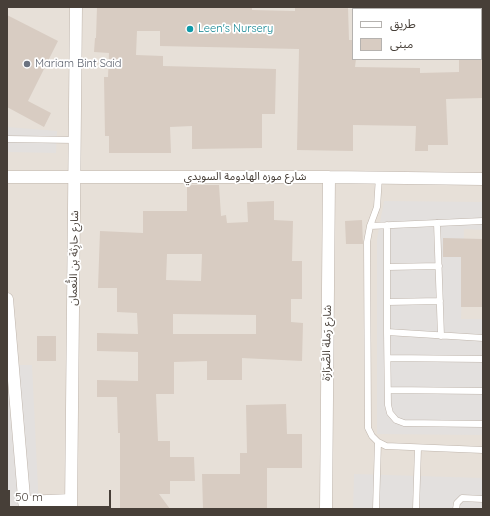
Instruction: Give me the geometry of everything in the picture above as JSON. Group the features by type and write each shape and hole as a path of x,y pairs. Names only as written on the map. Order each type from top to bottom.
{"street":[{"name":"شارع حارِثة بن النُّعمان","path":"71,505 76,177 76,7"},
{"name":"شارع موزه الهادومة السويدي","path":"7,177 380,177 483,179"},
{"name":"شارع رَملة الصَّرَارَة","path":"326,509 329,177"},
{"path":"7,299 24,506 71,505"}],"lane":[{"path":"7,140 76,140"},
{"path":"380,177 377,207 370,226 367,242 368,428 372,436 378,442 386,446 483,450"},
{"path":"370,226 483,221"},
{"path":"437,223 441,336"},
{"path":"387,225 388,409 392,417 400,422 483,424"},
{"path":"387,267 438,266"},
{"path":"387,302 440,301"},
{"path":"387,332 483,338"},
{"path":"388,358 483,358"},
{"path":"388,390 483,391"},
{"path":"376,509 378,442"},
{"path":"416,509 418,448"},
{"path":"456,509 457,503 462,498 483,499"}],"shaded area":[{"path":"7,7 483,7 483,509 7,509"},
{"path":"7,127 57,131 56,153 7,152"},
{"path":"384,201 483,202 483,230 464,229 461,319 483,319 483,435 377,434 377,239"},
{"path":"7,365 32,365 39,509 7,509"},
{"path":"354,474 483,478 483,509 353,509"}],"building":[{"path":"97,7 252,7 252,10 295,11 295,7 348,7 349,40 352,40 352,60 356,60 355,67 420,68 420,73 459,72 459,60 483,59 483,98 446,99 448,145 428,145 428,151 415,151 416,126 353,125 353,151 297,150 299,49 160,46 160,31 137,31 136,55 163,56 163,66 276,69 275,114 262,114 262,148 192,149 192,126 170,127 171,153 109,153 109,136 105,136 104,77 108,77 109,53 94,52"},
{"name":"Mariam Bint Said","path":"7,15 58,41 28,101 51,113 44,127 7,107"},
{"path":"187,185 219,185 221,216 226,215 227,223 248,222 247,202 274,201 274,220 293,221 292,261 302,261 302,299 291,299 291,322 303,323 302,361 242,358 242,380 207,380 207,361 174,362 174,394 156,394 158,441 170,441 170,457 194,457 195,481 170,481 170,494 159,494 170,509 120,509 120,433 118,433 117,397 97,397 97,380 138,381 138,352 97,351 97,333 138,334 137,313 117,312 117,288 98,288 100,231 143,233 143,211 187,211","holes":["167,254 202,254 201,281 166,280","173,314 256,315 256,334 173,334"]},
{"path":"362,220 363,244 346,244 345,221"},
{"path":"443,238 483,239 483,307 461,307 461,257 443,257"},
{"path":"37,336 56,336 56,361 37,361"},
{"path":"286,404 287,434 302,434 302,468 267,468 267,509 203,509 202,474 240,474 240,453 247,453 246,405"}],"place":[{"name":"Leen's Nursery","path":"190,29"},
{"name":"Mariam Bint Said","path":"27,64"}]}
